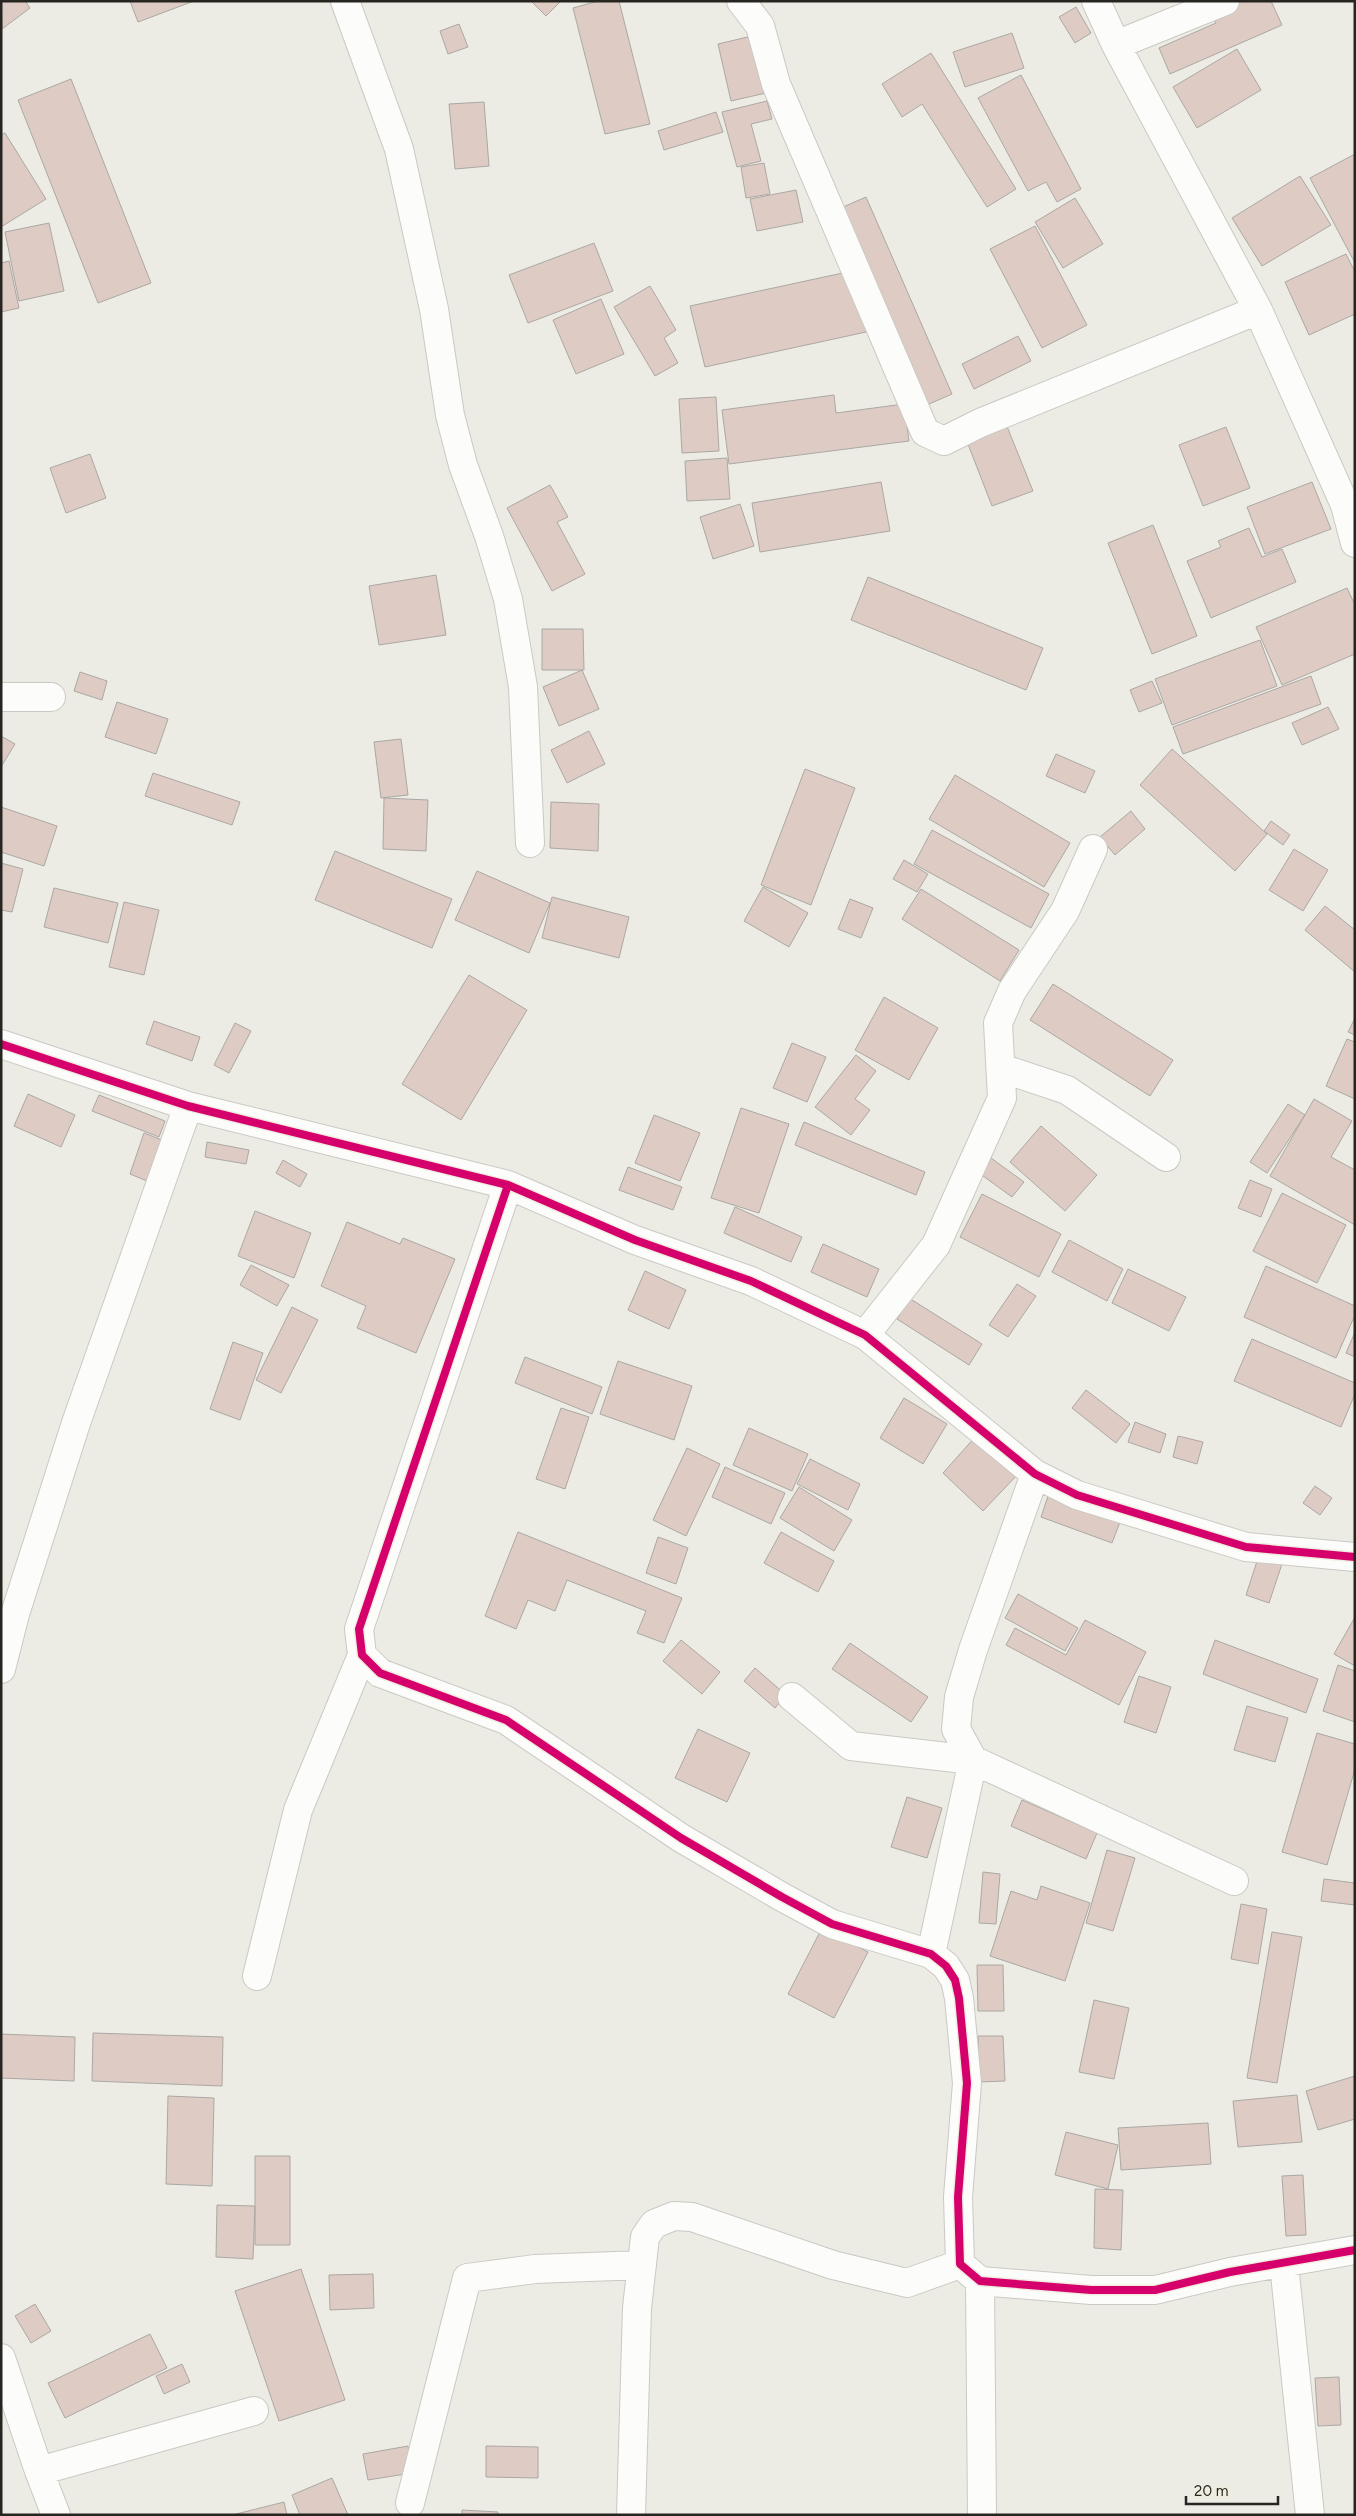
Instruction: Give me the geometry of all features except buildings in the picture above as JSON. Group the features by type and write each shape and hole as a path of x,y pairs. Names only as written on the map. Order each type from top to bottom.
{"street":[{"path":"345,1 399,149 434,309 450,415 463,465 489,536 508,599 523,687 530,843"},
{"path":"741,1 760,26 776,84 926,432 944,441 980,423 1258,310"},
{"path":"1096,1 1116,44 1258,310 1345,505 1355,543"},
{"path":"1116,44 1225,1"},
{"path":"1,696 51,698"},
{"path":"865,1335 936,1245 1002,1098 998,1023 1012,991 1065,912 1094,849"},
{"path":"1,1044 188,1106 508,1185 635,1240 751,1281 865,1335 1035,1474 1077,1495 1246,1547 1355,1557"},
{"path":"1001,1068 1067,1090 1166,1157"},
{"path":"1,1669 15,1614 76,1423 188,1106"},
{"path":"257,1976 298,1810 362,1655 359,1629 508,1185"},
{"path":"931,1954 973,1760 956,1729 958,1697 1035,1474"},
{"path":"362,1655 380,1673 506,1720 681,1838 832,1924 931,1954 946,1966 955,1980 959,1998 967,2083 958,2196 970,2272 982,2515"},
{"path":"792,1697 851,1746 973,1760 1234,1881"},
{"path":"631,2515 637,2318 645,2237 654,2224 674,2216 692,2217 833,2265 907,2283 970,2272 1091,2290 1155,2290 1230,2272 1355,2250"},
{"path":"1284,2264 1310,2515"},
{"path":"410,2503 467,2278 535,2269 642,2265"},
{"path":"1,2358 56,2515"},
{"path":"39,2471 254,2411"}],"cycle path":[{"path":"1,1044 188,1106 508,1185 635,1240 751,1281 865,1335 1035,1474 1077,1495 1246,1547 1355,1557"},
{"path":"508,1185 359,1629 362,1655 380,1673 506,1720 681,1838 832,1924 931,1954 946,1966 955,1980 959,1998 967,2083 958,2197 960,2264 980,2281 1091,2290 1155,2290 1230,2272 1355,2250"}]}
